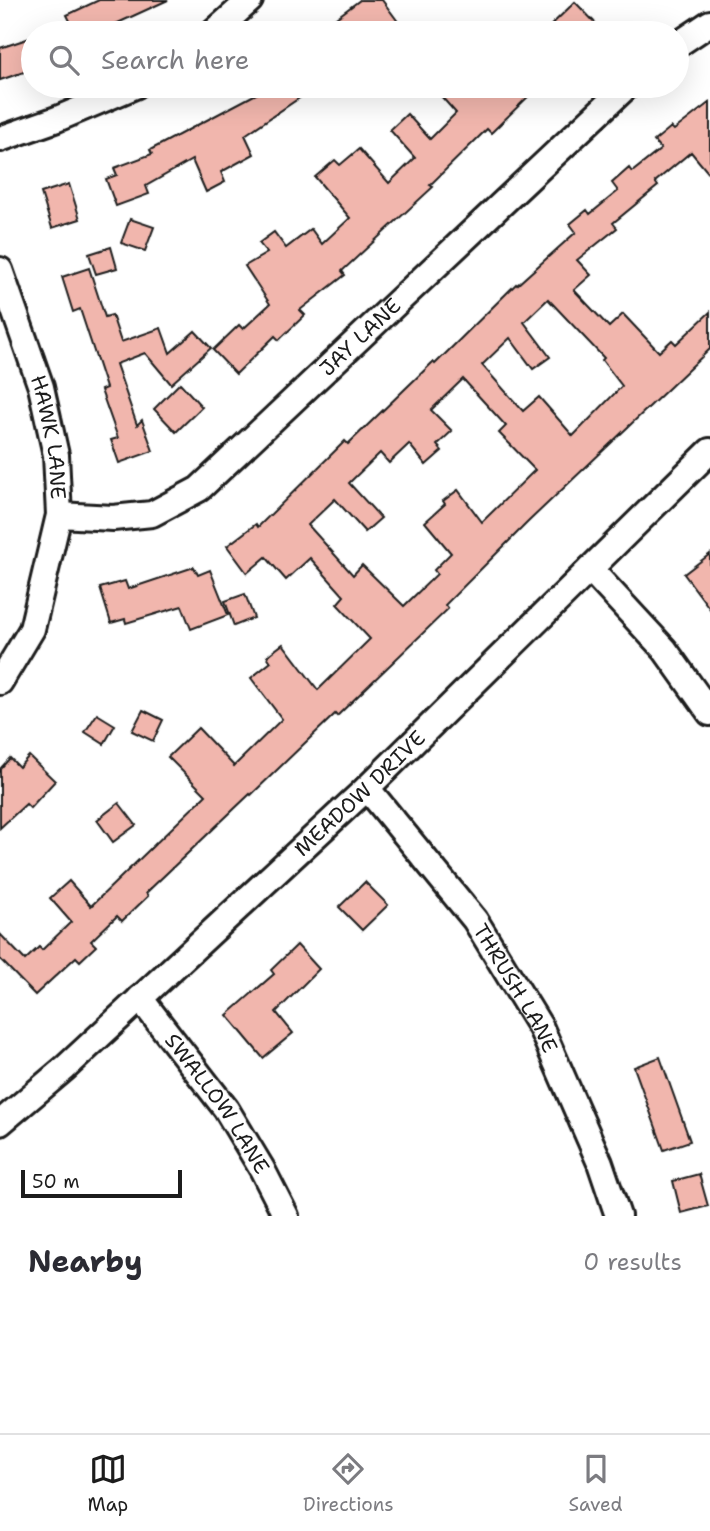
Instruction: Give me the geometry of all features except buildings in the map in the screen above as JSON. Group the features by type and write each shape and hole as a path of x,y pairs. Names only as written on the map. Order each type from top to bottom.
{"street":[{"path":"226,21 250,0"},
{"path":"689,37 710,23"},
{"path":"0,139 107,98"},
{"name":"JAY LANE","path":"59,515 113,518 152,514 199,489 614,98"},
{"name":"HAWK LANE","path":"0,270 41,387 56,455 59,515 32,629 0,682"},
{"name":"MEADOW DRIVE","path":"0,1123 65,1068 367,788 710,451"},
{"path":"590,569 665,650 710,713"},
{"name":"THRUSH LANE","path":"367,788 475,920 541,1028 600,1163 618,1216"},
{"name":"SWALLOW LANE","path":"140,998 226,1109 286,1216"}]}
